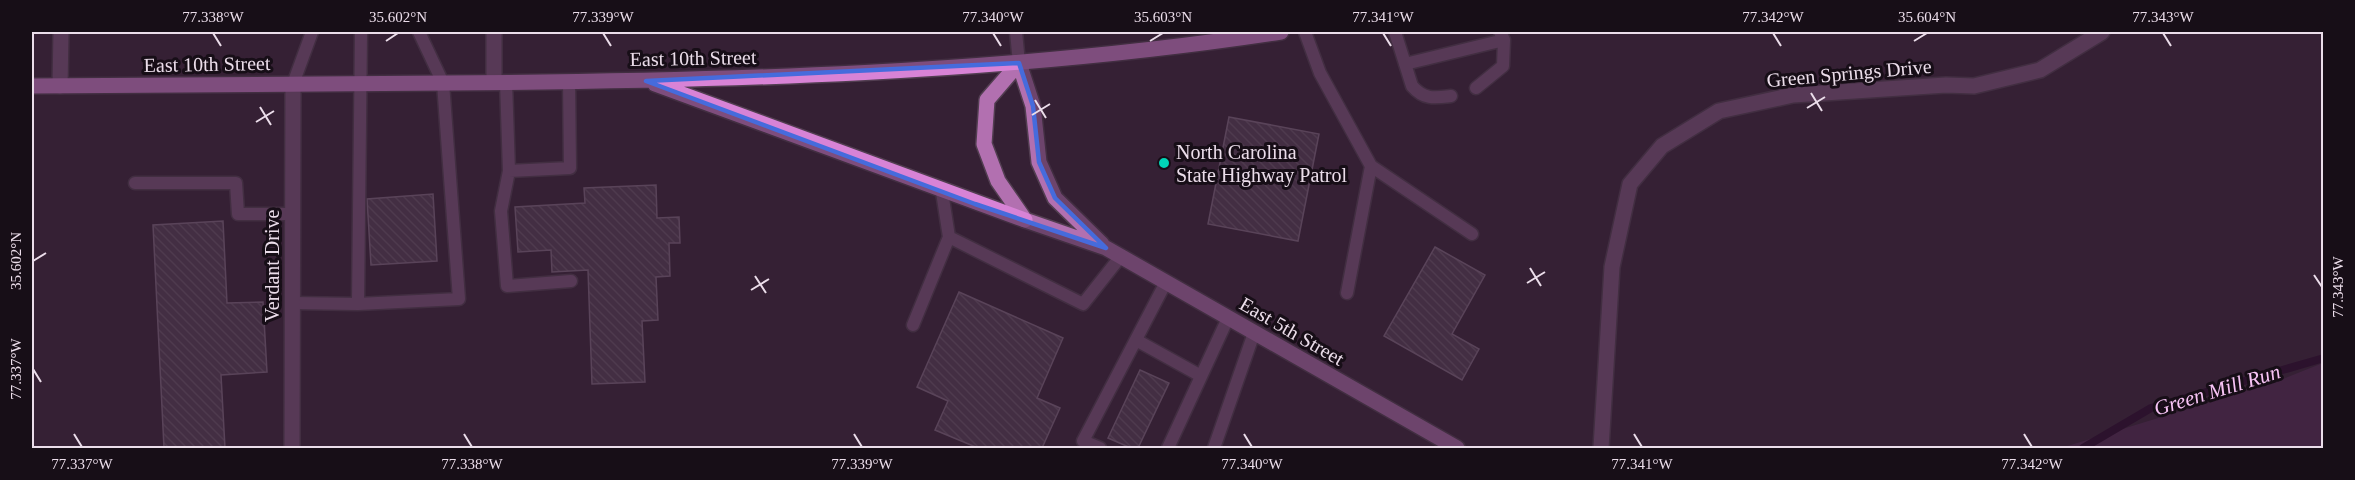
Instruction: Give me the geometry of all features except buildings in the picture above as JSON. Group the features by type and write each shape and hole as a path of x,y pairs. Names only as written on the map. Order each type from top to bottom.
{"main road":[{"name":"East 10th Street","path":"32,86 743,79 1019,63 1176,48 1281,32"},
{"path":"1019,63 987,100 984,144 998,181 1025,220"},
{"name":"East 5th Street","path":"1019,63 1033,106 1039,162 1051,189 1056,198 1106,248"},
{"path":"646,81 942,192 1025,220"},
{"name":"East 5th Street","path":"1025,220 1106,248 1457,448"}],"street":[{"path":"60,86 61,32"},
{"path":"494,32 500,82"},
{"name":"Green Springs Drive","path":"1601,448 1612,267 1630,184 1662,146 1719,111 1792,95 1946,85 1974,86 2040,70 2102,32"},
{"name":"Verdant Drive","path":"292,448 293,84"}],"lane":[{"path":"293,84 312,32"},
{"path":"358,303 357,171 362,84 361,32"},
{"path":"293,303 459,299 443,83 419,32"},
{"path":"1016,32 1019,63"},
{"path":"1305,32 1320,73 1371,166 1472,234"},
{"path":"1395,32 1412,86 1417,93 1429,98 1451,96"},
{"path":"1405,64 1502,36 1503,66 1476,88"},
{"path":"509,171 570,168 569,81"},
{"path":"500,82 509,171 501,211 507,286 571,281"},
{"path":"1347,293 1371,166"},
{"path":"135,183 236,183 238,214 293,214"},
{"path":"913,325 949,237 942,192"},
{"path":"949,237 1083,304 1121,256"},
{"path":"1100,448 1083,441 1166,282"},
{"path":"1168,448 1228,318"},
{"path":"1214,448 1254,333"},
{"path":"1136,340 1201,376"}],"highlighted area":[{"path":"1019,63 1033,106 1039,162 1055,198 1106,248 975,204 646,81"}],"shaded area":[{"path":"2323,363 2323,448 2061,448 2278,381"}],"waterway":[{"name":"Green Mill Run","path":"2083,448 2151,408 2324,358"}],"place":[{"name":"North Carolina State Highway Patrol","path":"1164,163"}]}
